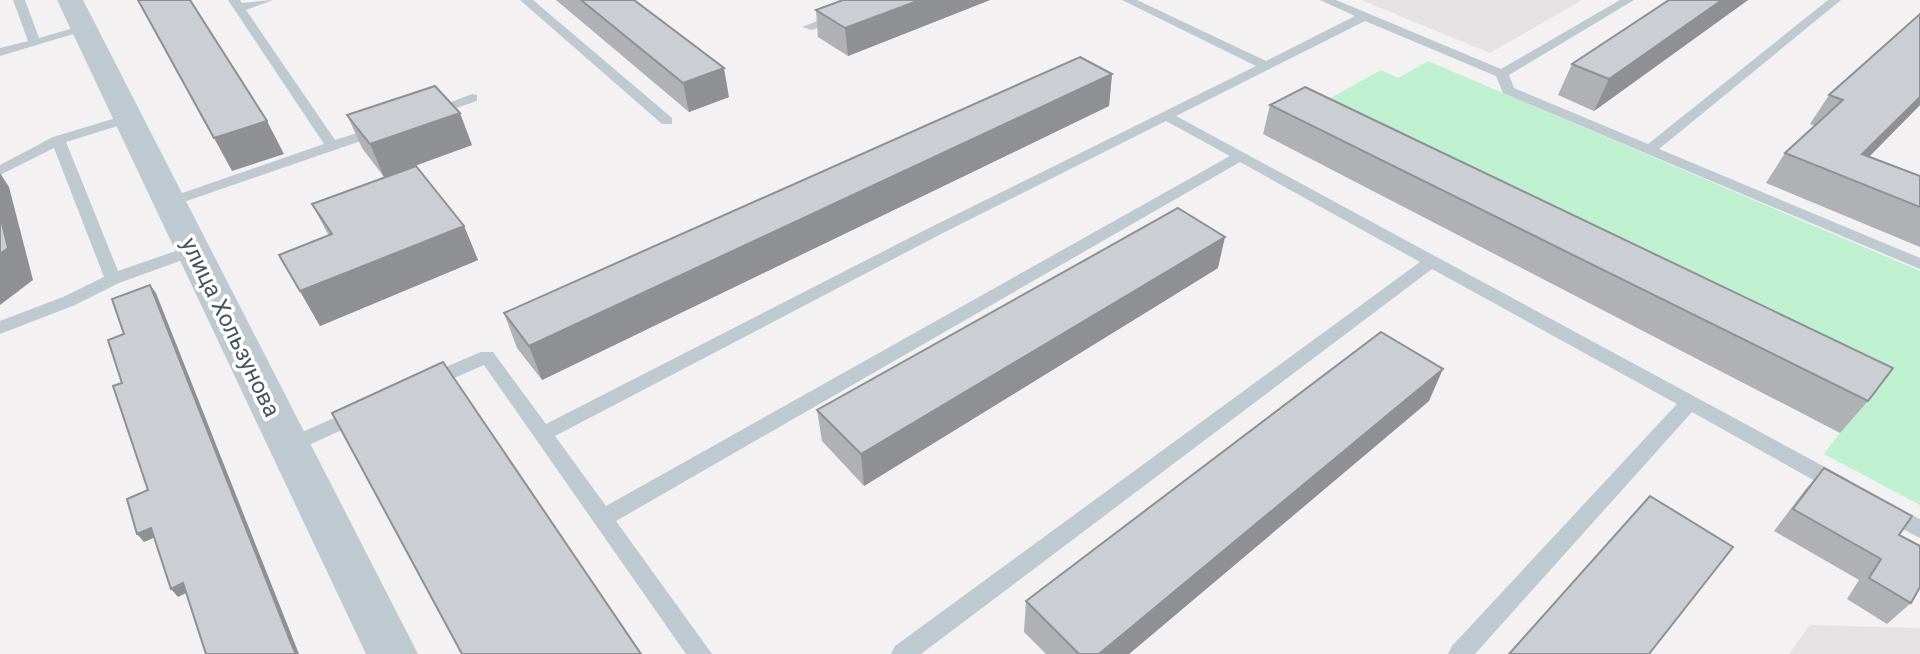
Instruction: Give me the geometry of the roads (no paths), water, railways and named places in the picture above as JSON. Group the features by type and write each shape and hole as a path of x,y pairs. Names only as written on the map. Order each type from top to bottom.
{"street":[{"name":"улица Хользунова","path":"77,14 391,654"}],"lane":[{"path":"19,0 34,41"},
{"path":"267,0 237,4 332,146"},
{"path":"526,0 667,121"},
{"path":"808,27 881,0"},
{"path":"1128,0 1265,65"},
{"path":"1326,0 1502,74 1508,90 1920,264"},
{"path":"1502,74 1628,0"},
{"path":"1649,150 1835,0"},
{"path":"0,52 34,41 77,14"},
{"path":"543,434 1166,114 1365,16"},
{"path":"421,115 472,98"},
{"path":"1166,114 1920,529"},
{"path":"0,171 58,140 129,118"},
{"path":"170,202 396,124"},
{"path":"58,140 113,279"},
{"path":"603,518 1241,156"},
{"path":"0,328 69,301 113,279 193,250"},
{"path":"902,654 1432,261"},
{"path":"412,390 487,356 700,654"},
{"path":"1460,654 1690,402"},
{"path":"289,446 374,407"}]}
